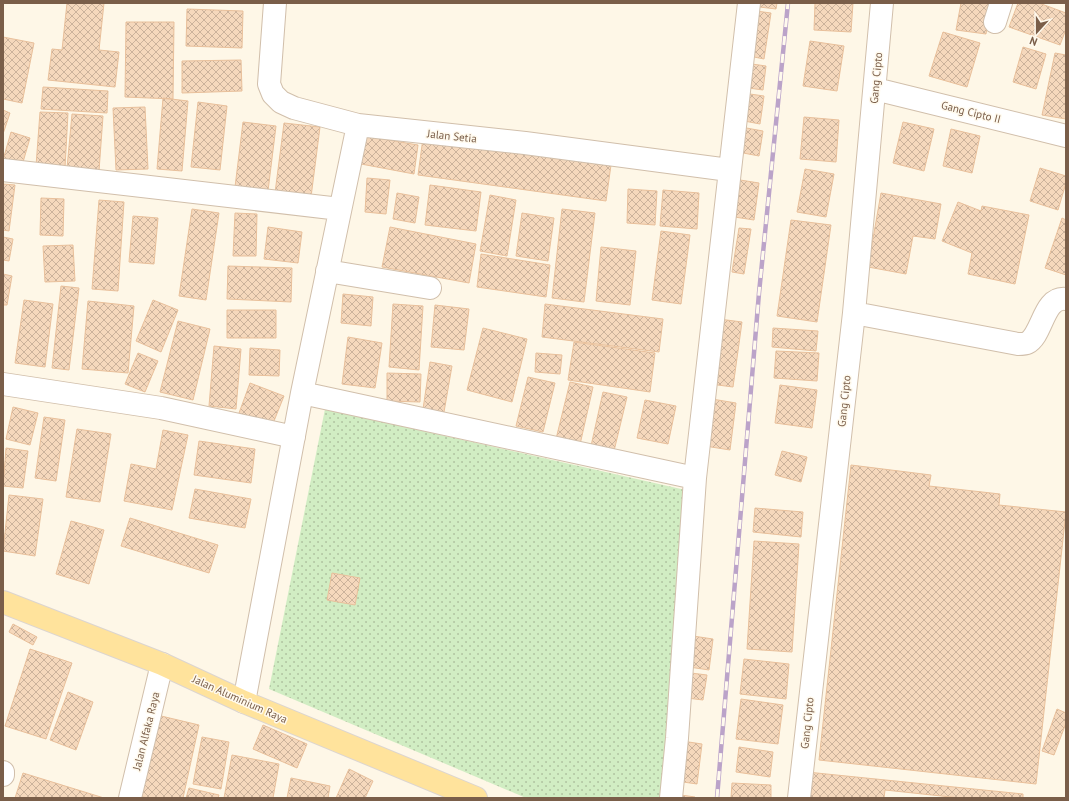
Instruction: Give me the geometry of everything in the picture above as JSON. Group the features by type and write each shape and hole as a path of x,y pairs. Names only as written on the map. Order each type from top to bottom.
{"main road":[{"name":"Jalan Aluminium Raya","path":"3,602 162,664 244,702 476,798"}],"street":[{"name":"Jalan Setia","path":"274,3 268,84 273,94 281,102 294,108 358,125 525,144 729,170"},
{"path":"671,798 678,738 695,478 749,3"},
{"name":"Gang Cipto","path":"799,798 854,313 882,3"},
{"name":"Gang Cipto II","path":"875,89 1066,136"},
{"path":"244,702 302,393 358,125"},
{"path":"3,170 340,209"},
{"path":"327,271 430,288"},
{"path":"854,313 1018,344 1027,343 1033,337 1054,301 1066,299"},
{"path":"3,384 161,408 294,437"},
{"path":"302,393 695,478"},
{"name":"Jalan Alfaka Raya","path":"130,798 162,664"}],"green space":[{"path":"325,409 690,491 661,798 526,798 269,689"}],"building":[{"path":"67,3 104,3 99,50 119,52 115,87 48,80 52,49 62,50"},
{"path":"751,3 777,3 776,9 751,6"},
{"path":"815,3 853,3 851,32 814,30"},
{"path":"961,3 991,3 986,34 956,30"},
{"path":"1018,3 1039,3 1066,13 1066,29 1060,45 1009,27"},
{"path":"187,9 243,11 242,48 186,46"},
{"path":"756,11 771,13 764,59 749,56"},
{"path":"126,22 174,22 173,99 125,97"},
{"path":"943,32 980,43 967,87 929,76"},
{"path":"3,37 34,43 22,103 3,99"},
{"path":"810,41 844,46 837,91 803,86"},
{"path":"1023,47 1046,54 1036,89 1013,82"},
{"path":"1055,53 1066,55 1066,119 1042,115"},
{"path":"241,60 242,91 182,93 182,61"},
{"path":"745,63 766,66 763,90 741,87"},
{"path":"43,87 108,91 107,113 41,109"},
{"path":"743,93 764,96 760,124 739,120"},
{"path":"163,98 188,101 182,171 157,169"},
{"path":"198,102 227,106 220,170 191,167"},
{"path":"145,107 148,169 116,170 113,108"},
{"path":"3,110 10,113 3,134"},
{"path":"40,112 68,113 65,168 36,166"},
{"path":"72,114 103,116 99,171 67,168"},
{"path":"804,117 839,120 836,162 800,159"},
{"path":"243,122 276,126 268,191 235,187"},
{"path":"903,122 934,129 924,171 893,163"},
{"path":"284,123 320,127 311,197 275,193"},
{"path":"741,127 763,131 759,156 738,152"},
{"path":"951,129 980,136 972,173 943,166"},
{"path":"11,132 30,138 21,169 3,160"},
{"path":"365,136 418,145 414,174 361,164"},
{"path":"423,138 611,165 606,201 418,175"},
{"path":"1040,168 1066,176 1066,183 1058,210 1030,201"},
{"path":"805,169 834,174 826,217 797,212"},
{"path":"367,178 390,180 386,214 365,212"},
{"path":"734,179 759,183 754,220 728,216"},
{"path":"3,184 15,185 9,231 3,230"},
{"path":"430,185 481,192 476,231 425,225"},
{"path":"628,189 657,191 655,225 627,223"},
{"path":"663,190 699,193 697,229 660,226"},
{"path":"397,193 419,197 415,223 393,219"},
{"path":"881,193 941,204 935,239 913,236 906,274 868,267"},
{"path":"490,195 516,200 507,256 480,251"},
{"path":"41,198 64,199 63,236 40,235"},
{"path":"99,200 124,202 118,291 92,289"},
{"path":"958,202 981,211 982,206 1029,215 1015,284 968,274 972,253 942,241"},
{"path":"192,209 219,213 206,300 179,296"},
{"path":"562,209 595,213 584,302 552,298"},
{"path":"235,213 257,214 256,256 233,256"},
{"path":"522,213 554,218 548,261 516,256"},
{"path":"133,216 158,218 154,264 129,262"},
{"path":"1062,218 1066,220 1066,275 1045,268"},
{"path":"791,220 831,225 817,322 777,316"},
{"path":"268,227 302,232 298,263 264,259"},
{"path":"390,227 476,244 469,283 382,267"},
{"path":"739,228 751,229 744,274 732,272"},
{"path":"661,231 690,235 681,304 652,300"},
{"path":"3,237 13,239 9,261 3,260"},
{"path":"73,245 75,281 45,282 43,246"},
{"path":"601,247 636,251 630,305 596,301"},
{"path":"481,254 550,265 546,297 477,287"},
{"path":"228,266 292,268 291,302 227,299"},
{"path":"3,274 12,276 7,305 3,305"},
{"path":"61,286 79,288 69,370 52,368"},
{"path":"343,294 373,297 371,326 341,323"},
{"path":"24,300 53,304 45,367 15,363"},
{"path":"153,300 178,310 161,352 136,341"},
{"path":"88,301 134,306 128,373 82,369"},
{"path":"393,304 423,306 419,370 389,367"},
{"path":"545,304 663,319 659,352 542,337"},
{"path":"435,305 469,309 464,350 431,347"},
{"path":"227,310 276,310 276,338 227,338"},
{"path":"719,319 742,322 733,387 710,384"},
{"path":"178,321 210,329 193,400 160,392"},
{"path":"483,328 527,339 512,402 467,390"},
{"path":"773,328 818,331 816,351 772,347"},
{"path":"348,337 382,343 375,388 342,384"},
{"path":"574,342 655,353 650,392 568,380"},
{"path":"214,346 241,349 236,409 209,406"},
{"path":"250,348 280,350 279,376 249,375"},
{"path":"776,351 819,353 817,381 774,378"},
{"path":"138,353 158,361 145,392 125,384"},
{"path":"536,353 562,355 560,374 535,372"},
{"path":"430,362 452,366 444,412 423,409"},
{"path":"387,373 421,374 420,402 387,401"},
{"path":"528,377 555,383 543,432 516,426"},
{"path":"570,382 593,387 579,449 555,443"},
{"path":"250,383 284,396 272,426 239,413"},
{"path":"780,385 817,390 812,428 775,423"},
{"path":"603,392 627,397 614,451 591,446"},
{"path":"712,399 736,403 730,450 705,446"},
{"path":"645,400 676,406 668,444 637,438"},
{"path":"13,407 38,413 30,445 6,439"},
{"path":"44,417 65,420 56,481 35,478"},
{"path":"77,429 111,434 100,502 66,497"},
{"path":"163,430 188,435 172,510 124,501 131,464 156,469"},
{"path":"199,441 255,449 251,483 194,475"},
{"path":"6,448 28,451 23,488 3,486"},
{"path":"782,451 807,457 801,482 775,475"},
{"path":"851,465 931,475 929,486 1000,494 999,505 1066,512 1036,784 819,760"},
{"path":"195,489 251,499 245,528 189,518"},
{"path":"9,495 43,499 35,556 3,551"},
{"path":"755,508 803,512 801,537 753,532"},
{"path":"130,518 218,545 209,573 121,546"},
{"path":"71,521 104,530 89,584 56,574"},
{"path":"754,541 799,544 792,652 747,649"},
{"path":"332,573 360,578 355,605 327,600"},
{"path":"13,624 37,637 33,645 9,632"},
{"path":"693,636 713,639 709,670 689,667"},
{"path":"30,649 72,663 46,739 5,726"},
{"path":"744,659 789,664 786,699 740,694"},
{"path":"691,673 707,675 703,700 687,698"},
{"path":"68,692 93,702 76,750 50,740"},
{"path":"741,699 783,705 778,744 736,739"},
{"path":"1057,709 1066,713 1066,723 1054,755 1042,751"},
{"path":"157,715 199,725 183,798 147,798 139,796"},
{"path":"263,725 307,744 297,768 253,749"},
{"path":"202,737 229,742 221,789 193,784"},
{"path":"682,741 702,744 697,784 676,781"},
{"path":"739,747 773,752 770,777 736,772"},
{"path":"232,755 279,764 273,798 224,798"},
{"path":"349,769 373,781 365,798 336,798"},
{"path":"807,772 1023,794 1023,798 960,798 885,790 884,798 804,798"},
{"path":"23,773 104,798 15,798"},
{"path":"291,778 330,786 328,798 287,798"},
{"path":"732,783 771,785 771,798 731,798"},
{"path":"189,788 219,795 218,798 186,798"},
{"path":"681,795 695,797 695,798 681,798"}],"railway":[{"path":"717,798 759,293 788,3"}]}
